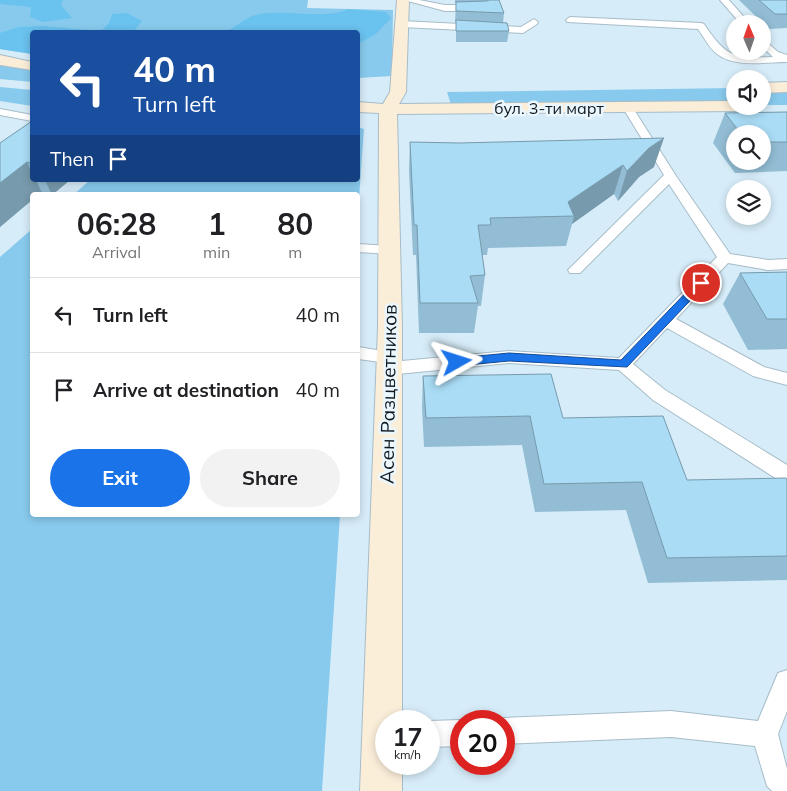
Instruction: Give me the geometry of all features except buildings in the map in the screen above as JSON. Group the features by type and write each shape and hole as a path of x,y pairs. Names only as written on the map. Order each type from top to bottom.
{"street":[{"name":"Асен Разцветников","path":"384,710 390,250 389,97 403,0"},
{"path":"0,60 30,66"},
{"path":"771,88 787,87"},
{"name":"бул. 3-ти март","path":"360,106 389,97 418,92"},
{"name":"бул. 3-ти март","path":"389,97 628,108 726,106"},
{"name":"Асен Разцветников","path":"381,791 382,775"}],"lane":[{"path":"408,0 445,8 486,7"},
{"path":"724,0 738,15"},
{"path":"570,20 701,26 720,51 726,55 741,59 787,59"},
{"path":"401,24 523,30 529,28 534,22"},
{"path":"771,50 775,54 787,59"},
{"path":"628,108 670,176 725,258 768,265 787,264"},
{"path":"0,112 30,118"},
{"path":"574,270 670,176"},
{"path":"360,248 390,250"},
{"path":"623,364 725,258"},
{"path":"665,320 760,372 787,379"},
{"path":"360,354 388,363 509,357 623,364 659,395 787,474"},
{"path":"787,682 765,734 776,777 787,786"},
{"path":"515,731 671,724 765,734"}],"shaded area":[{"path":"0,0 308,0 307,8 393,10 392,76 360,78 360,30 30,30 30,54 0,49"},
{"path":"0,0 63,0 61,5 72,18 43,22 30,17 31,7 0,4"},
{"path":"348,9 386,12 391,18 376,34 360,43 360,30 228,30 252,16 263,14 327,14"},
{"path":"127,13 142,21 135,30 102,30 109,23 112,14"},
{"path":"42,26 89,30 30,30 30,54 0,49 0,33 19,27"},
{"path":"0,60 30,66 30,82 0,79"},
{"path":"0,87 30,90 30,106 0,101"},
{"path":"787,87 787,105 771,105 771,88"},
{"path":"726,88 726,106 452,108 447,92"},
{"path":"360,128 364,129 360,192 76,192 88,182 360,182"},
{"path":"30,231 30,517 340,517 322,791 0,791 0,257"}],"route":[{"path":"457,362 509,357 623,364 701,283"}]}
